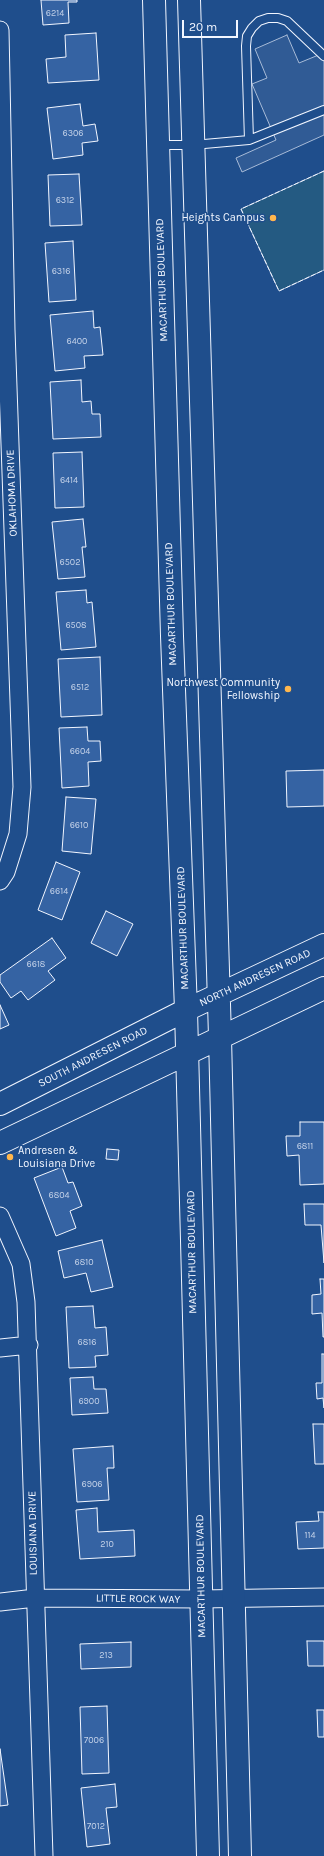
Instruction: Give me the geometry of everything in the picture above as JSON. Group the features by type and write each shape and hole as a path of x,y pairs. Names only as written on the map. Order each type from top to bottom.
{"street":[{"name":"MACARTHUR BOULEVARD","path":"154,0 172,636 186,1010 208,1856"},
{"path":"189,0 220,1037 240,1856"},
{"name":"OKLAHOMA DRIVE","path":"0,30 3,330 22,788 18,834 6,872 0,881"},
{"name":"NORTH ANDRESEN ROAD","path":"186,1010 324,945"},
{"path":"0,1143 187,1052 324,988"},
{"name":"SOUTH ANDRESEN ROAD","path":"0,1104 186,1010"},
{"name":"LOUISIANA DRIVE","path":"0,1216 21,1264 26,1302 35,1598 39,1856"},
{"path":"0,1348 28,1345"},
{"name":"LITTLE ROCK WAY","path":"0,1602 35,1598 233,1599 324,1597"}],"lane":[{"path":"249,140 246,46 247,36 252,28 259,22 268,18 278,18 287,21 324,56"},
{"path":"158,145 193,145 249,140 324,110"}],"shaded area":[{"path":"287,35 299,63 321,54 324,62 324,135 242,172 236,158 276,140 252,84 267,78 255,49"},
{"path":"324,171 324,270 279,291 241,209"}],"building":[{"path":"41,0 77,0 77,2 68,2 69,23 43,25"},
{"path":"96,33 99,80 48,83 46,59 66,57 65,35"},
{"path":"80,104 83,126 95,124 98,141 82,143 83,155 53,159 47,108"},
{"path":"79,174 82,225 50,226 48,175"},
{"path":"73,241 76,300 49,302 45,243"},
{"path":"93,311 94,328 100,327 103,355 84,356 85,368 55,371 50,315"},
{"path":"81,380 82,402 91,401 92,414 100,414 101,437 53,439 50,382"},
{"path":"82,452 84,507 55,508 53,453"},
{"path":"83,519 86,547 82,547 85,577 58,579 52,522"},
{"path":"86,590 87,603 92,602 96,647 61,650 56,592"},
{"path":"100,657 102,715 61,717 58,659"},
{"path":"87,727 88,741 100,741 101,761 88,762 89,786 62,788 59,728"},
{"path":"324,770 324,806 287,807 286,771"},
{"path":"66,797 96,799 91,854 62,851"},
{"path":"56,862 80,872 62,920 38,910"},
{"path":"106,911 133,924 117,956 91,943"},
{"path":"52,938 66,958 48,971 55,980 28,1000 21,991 11,998 0,982 0,975"},
{"path":"0,1005 9,1025 0,1029"},
{"path":"300,1122 324,1122 324,1184 300,1185 299,1155 287,1156 286,1136 300,1136"},
{"path":"107,1149 119,1150 118,1160 106,1159"},
{"path":"62,1167 68,1183 73,1182 82,1206 70,1211 76,1228 56,1236 34,1178"},
{"path":"304,1204 324,1204 324,1263 321,1225 305,1225"},
{"path":"102,1240 113,1287 91,1292 86,1273 64,1278 58,1251"},
{"path":"320,1279 324,1279 324,1337 322,1313 312,1314 312,1295 321,1294"},
{"path":"93,1306 95,1328 106,1327 108,1355 95,1356 96,1367 69,1368 66,1307"},
{"path":"322,1354 324,1354 324,1408 323,1398 317,1399 316,1383 322,1383"},
{"path":"93,1377 94,1389 106,1389 108,1413 72,1415 70,1378"},
{"path":"313,1424 324,1424 324,1464 315,1464"},
{"path":"113,1446 114,1468 107,1468 109,1500 77,1502 73,1449"},
{"path":"97,1508 98,1532 134,1530 135,1556 80,1559 76,1510"},
{"path":"318,1512 324,1512 324,1548 298,1549 296,1522 319,1521"},
{"path":"307,1641 324,1641 324,1666 308,1666"},
{"path":"131,1642 131,1667 81,1669 80,1644"},
{"path":"107,1706 109,1773 82,1774 80,1707"},
{"path":"317,1710 324,1710 324,1737 318,1737"},
{"path":"0,1749 8,1805 0,1806"},
{"path":"115,1784 117,1807 106,1808 110,1844 87,1847 81,1788"}],"fence":[{"path":"324,171 241,209 279,291 324,270"}],"place":[{"name":"Heights Campus","path":"273,218"},
{"name":"Northwest Community Fellowship","path":"288,689"},
{"name":"Andresen & Louisiana Drive","path":"10,1157"}]}
